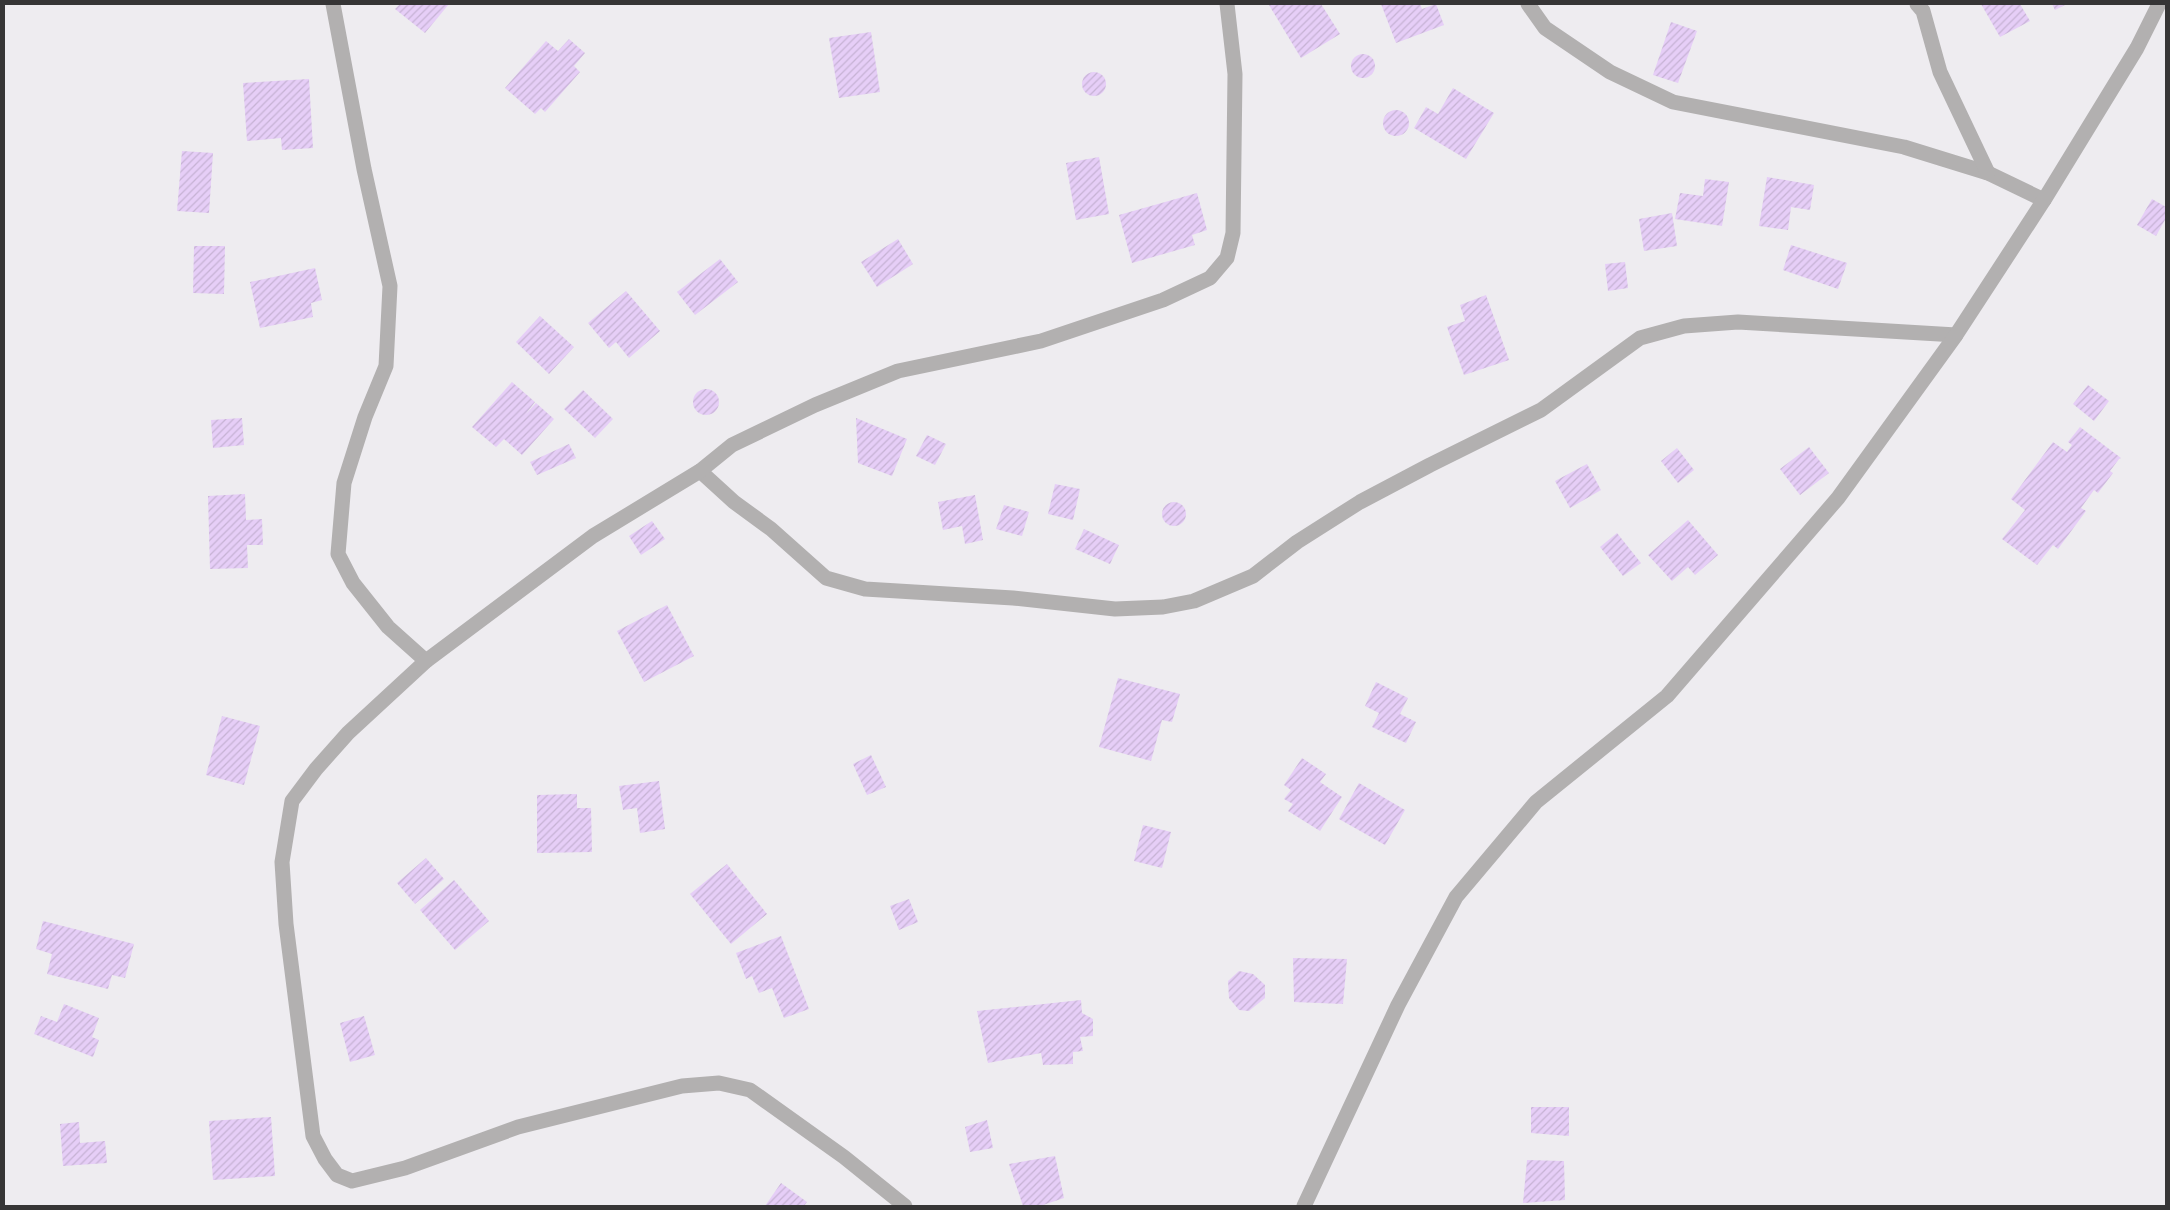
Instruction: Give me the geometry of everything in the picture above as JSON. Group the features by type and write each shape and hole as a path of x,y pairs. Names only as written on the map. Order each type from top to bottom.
{"street":[{"path":"332,4 364,170 390,286 386,366 365,417 344,483 338,554 352,583 388,627 426,661"},
{"path":"905,1206 844,1158 750,1090 719,1084 682,1086 518,1127 405,1168 361,1179 352,1181 337,1175 325,1159 313,1136 286,924 282,862 292,801 316,769 348,733 426,661 593,536 700,471 732,445 815,405 898,371 1041,341 1163,300 1210,278 1227,258 1233,233 1235,74 1227,4"},
{"path":"1528,4 1545,28 1610,72 1673,102 1904,147 1988,173 2044,200"},
{"path":"1918,4 1923,11 1940,72 1988,173"},
{"path":"1304,1206 1398,1005 1456,897 1536,802 1667,696 1838,498 1956,335 2044,200 2137,48 2158,4"},
{"path":"700,471 734,502 770,529 826,578 865,589 1013,598 1115,610 1163,607 1194,601 1253,576 1297,542 1360,502 1541,410 1640,338 1684,326 1738,322 1956,335"}],"building":[{"path":"400,4 449,4 425,33 395,9"},
{"path":"1270,4 1321,4 1340,34 1301,58"},
{"path":"1381,4 1420,4 1422,9 1436,4 1444,25 1396,43"},
{"path":"1981,4 2020,4 2030,21 2000,37"},
{"path":"2052,4 2067,4 2055,10"},
{"path":"1671,22 1697,31 1678,83 1653,75"},
{"path":"871,32 880,92 839,98 829,38"},
{"path":"569,39 585,53 574,66 580,72 545,112 541,108 535,114 505,88 546,41 558,51"},
{"path":"1358,54 1368,54 1375,61 1375,71 1368,78 1358,78 1351,71 1351,61"},
{"path":"1094,72 1103,75 1106,84 1103,93 1094,96 1085,93 1082,84 1085,75"},
{"path":"309,79 313,148 282,150 281,138 247,141 243,83"},
{"path":"1453,88 1494,113 1466,159 1414,128 1426,107 1438,114"},
{"path":"1396,110 1405,114 1409,123 1405,132 1396,136 1387,132 1383,123 1387,114"},
{"path":"182,151 213,153 209,213 177,211"},
{"path":"1099,157 1109,214 1076,220 1066,163"},
{"path":"1767,177 1814,185 1810,210 1791,207 1788,230 1759,226"},
{"path":"1705,179 1729,182 1722,226 1675,219 1680,193 1703,196"},
{"path":"1197,193 1207,230 1192,235 1195,245 1132,263 1119,215"},
{"path":"2152,199 2166,207 2166,218 2156,236 2137,225"},
{"path":"1672,213 1677,246 1644,251 1639,219"},
{"path":"898,239 913,264 877,287 861,262"},
{"path":"1791,245 1847,263 1838,289 1783,270"},
{"path":"194,246 225,246 224,294 193,293"},
{"path":"720,259 738,282 695,315 677,292"},
{"path":"1625,262 1628,288 1608,291 1605,264"},
{"path":"315,268 322,300 311,303 313,317 260,328 250,282"},
{"path":"626,291 660,331 629,358 616,342 609,348 588,323"},
{"path":"1486,295 1509,360 1464,375 1447,327 1465,321 1460,305"},
{"path":"540,316 574,347 549,374 516,342"},
{"path":"512,382 535,402 525,415 536,403 554,419 522,455 504,439 496,447 472,427"},
{"path":"2088,385 2109,401 2094,421 2073,404"},
{"path":"706,389 715,393 719,402 715,411 706,415 697,411 693,402 697,393"},
{"path":"583,390 613,419 595,438 564,409"},
{"path":"242,418 244,445 213,448 211,420"},
{"path":"856,418 907,439 892,476 858,463"},
{"path":"2080,427 2121,458 2110,471 2113,473 2098,493 2094,490 2081,508 2086,511 2058,549 2053,545 2037,565 2002,539 2025,510 2011,499 2053,442 2067,452 2072,445 2068,442"},
{"path":"927,435 946,444 935,465 916,456"},
{"path":"569,444 576,458 537,475 530,462"},
{"path":"1809,447 1829,473 1800,495 1780,469"},
{"path":"1677,448 1694,470 1678,483 1661,461"},
{"path":"1587,464 1601,490 1570,508 1555,481"},
{"path":"1055,484 1080,489 1073,520 1048,514"},
{"path":"245,494 246,520 262,519 263,545 247,545 248,568 210,569 208,496"},
{"path":"975,495 983,540 965,544 962,526 943,530 938,502"},
{"path":"1174,502 1183,505 1186,514 1183,523 1174,526 1165,523 1162,514 1165,505"},
{"path":"1004,505 1029,512 1022,536 996,529"},
{"path":"1688,520 1718,555 1695,575 1688,567 1672,581 1648,555"},
{"path":"652,521 665,539 641,555 629,536"},
{"path":"1084,529 1119,545 1110,564 1075,549"},
{"path":"1617,533 1641,563 1623,576 1600,547"},
{"path":"667,605 694,656 644,682 617,631"},
{"path":"1118,678 1180,694 1172,722 1162,720 1151,761 1099,747"},
{"path":"1376,682 1408,698 1400,714 1416,722 1406,743 1372,727 1379,713 1365,706"},
{"path":"222,716 260,726 244,785 206,775"},
{"path":"871,755 886,787 867,795 853,764"},
{"path":"1302,758 1326,774 1320,782 1342,797 1320,831 1288,811 1293,804 1284,799 1291,790 1284,785"},
{"path":"659,781 665,829 640,833 637,808 623,810 619,786"},
{"path":"1359,783 1405,810 1385,845 1339,819"},
{"path":"577,794 577,808 591,808 592,852 537,853 537,795"},
{"path":"1143,825 1171,832 1162,868 1134,861"},
{"path":"426,858 444,879 415,904 397,883"},
{"path":"727,864 767,914 731,944 690,894"},
{"path":"454,880 489,921 455,950 420,910"},
{"path":"909,899 918,922 899,930 890,906"},
{"path":"43,921 134,944 125,978 112,975 108,989 47,974 52,954 36,949"},
{"path":"781,936 809,1009 784,1018 772,988 759,993 752,976 746,979 736,953"},
{"path":"1293,958 1347,959 1343,1004 1294,1002"},
{"path":"1239,971 1253,974 1265,985 1265,998 1249,1011 1239,1010 1229,998 1228,981"},
{"path":"1081,1000 1082,1013 1093,1019 1093,1036 1080,1037 1083,1051 1073,1052 1073,1064 1043,1065 1041,1053 988,1063 977,1011"},
{"path":"64,1004 99,1018 92,1037 99,1040 93,1057 34,1034 41,1016 57,1022"},
{"path":"364,1016 375,1055 350,1062 340,1023"},
{"path":"1531,1107 1569,1107 1569,1136 1531,1133"},
{"path":"271,1117 275,1176 213,1180 209,1121"},
{"path":"987,1120 993,1148 970,1152 965,1127"},
{"path":"79,1122 80,1143 105,1141 107,1163 63,1166 60,1124"},
{"path":"1055,1156 1064,1198 1040,1206 1023,1206 1009,1164"},
{"path":"1527,1160 1564,1161 1565,1200 1523,1203"},
{"path":"781,1183 807,1202 804,1206 765,1206"}]}
